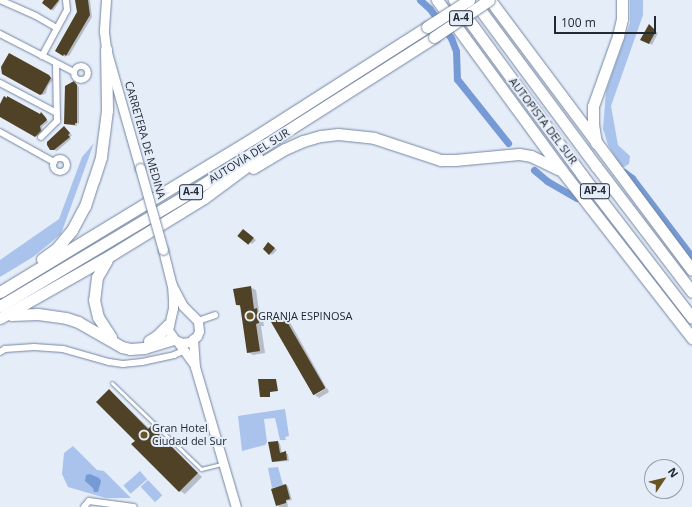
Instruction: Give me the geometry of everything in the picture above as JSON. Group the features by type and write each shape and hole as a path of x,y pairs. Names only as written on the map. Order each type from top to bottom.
{"highway":[{"path":"437,0 562,171 692,338"},
{"name":"AUTOPISTA DEL SUR","path":"454,0 577,168 692,318"},
{"name":"AUTOVÍA DEL SUR","path":"0,290 255,137 469,0"},
{"name":"AUTOPISTA DEL SUR","path":"473,0 596,166 692,292"},
{"path":"489,0 692,270"},
{"name":"AUTOVÍA DEL SUR","path":"0,306 188,194 336,101 489,0"},
{"path":"596,144 593,125 594,106 618,36 622,19 622,0"},
{"path":"0,290 18,274 41,261 56,249 72,230 85,206 101,157 105,130 107,110 106,49"},
{"path":"229,180 249,164 306,126 336,101"},
{"path":"4,316 111,255 229,180 303,141 320,136 338,134 374,138 441,160 470,159 505,154 531,156 562,171"},
{"path":"111,255 100,270 94,292 98,317 107,332 123,344 136,346 153,340 169,321"},
{"path":"4,316 38,314 66,318 78,322 122,347 130,349 144,348 175,340"}],"main road":[{"name":"CARRETERA DE MEDINA","path":"106,0 104,32 106,49 172,285"},
{"path":"172,285 177,297 198,321 199,331 193,340 186,343 175,340"},
{"path":"172,285 169,321 170,335 185,350 195,367"},
{"path":"169,321 182,311 191,313"},
{"path":"193,340 195,367 236,507"}],"street":[{"path":"0,0 36,16 57,28"},
{"path":"42,56 68,10 66,0"},
{"path":"0,34 74,72"},
{"path":"41,137 57,121 56,64"},
{"path":"0,83 57,113"},
{"path":"0,132 54,162"},
{"path":"198,321 214,315"},
{"path":"0,352 5,349 34,347 63,349 109,362 123,364 174,355 185,350"},
{"path":"84,507 89,501 134,507"}],"lane":[{"path":"112,383 201,469 223,463"}],"shaded area":[{"path":"630,0 643,0 643,15 611,106 618,145 630,156 629,164 622,168 608,145 603,129 606,91 630,23"},
{"path":"94,143 61,234 33,257 0,277 0,260 59,219 82,157"},
{"path":"285,409 289,436 285,437 286,440 280,440 275,418 264,419 267,442 265,445 242,451 238,416"},
{"path":"73,446 97,470 104,471 131,498 106,498 68,487 62,474 64,453"},
{"path":"278,467 283,485 272,488 268,468"},
{"path":"140,471 147,479 131,494 123,485"},
{"path":"90,474 99,478 101,481 98,492 94,492 93,488 85,481 86,475"},
{"path":"148,480 162,495 155,502 141,487"}],"building":[{"path":"44,0 59,0 51,10 42,3"},
{"path":"75,0 88,0 90,15 66,56 64,54 63,56 55,51 77,12"},
{"path":"649,24 656,31 649,44 640,40"},
{"path":"9,53 49,75 51,78 42,94 40,95 2,74 1,67"},
{"path":"74,81 77,85 77,123 75,123 75,125 64,124 65,86"},
{"path":"4,96 7,98 7,96 40,114 41,112 46,118 47,120 40,126 41,131 35,137 0,117 0,104"},
{"path":"64,126 70,133 68,135 70,137 54,150 50,150 47,142"},
{"path":"243,229 254,238 248,245 237,236"},
{"path":"268,242 275,248 269,255 263,249"},
{"name":"GRANJA ESPINOSA","path":"251,286 254,309 257,308 259,323 256,324 260,351 247,353 240,305 236,305 233,289"},
{"path":"282,313 326,388 313,395 270,320"},
{"path":"258,379 276,379 278,391 270,392 270,397 260,397"},
{"name":"Gran Hotel Ciudad del Sur","path":"109,389 148,429 151,426 198,473 179,492 131,444 135,441 96,402"},
{"path":"278,441 280,453 286,451 287,460 272,462 268,442"},
{"path":"286,484 290,499 286,500 286,503 276,506 271,489"}],"waterway":[{"path":"420,0 430,9 451,38 456,51 457,79 508,143"},
{"path":"534,170 547,181 576,198"},
{"path":"624,172 632,178 692,257"}],"place":[{"name":"GRANJA ESPINOSA","path":"250,316"},
{"name":"Gran Hotel Ciudad del Sur","path":"144,435"}]}
